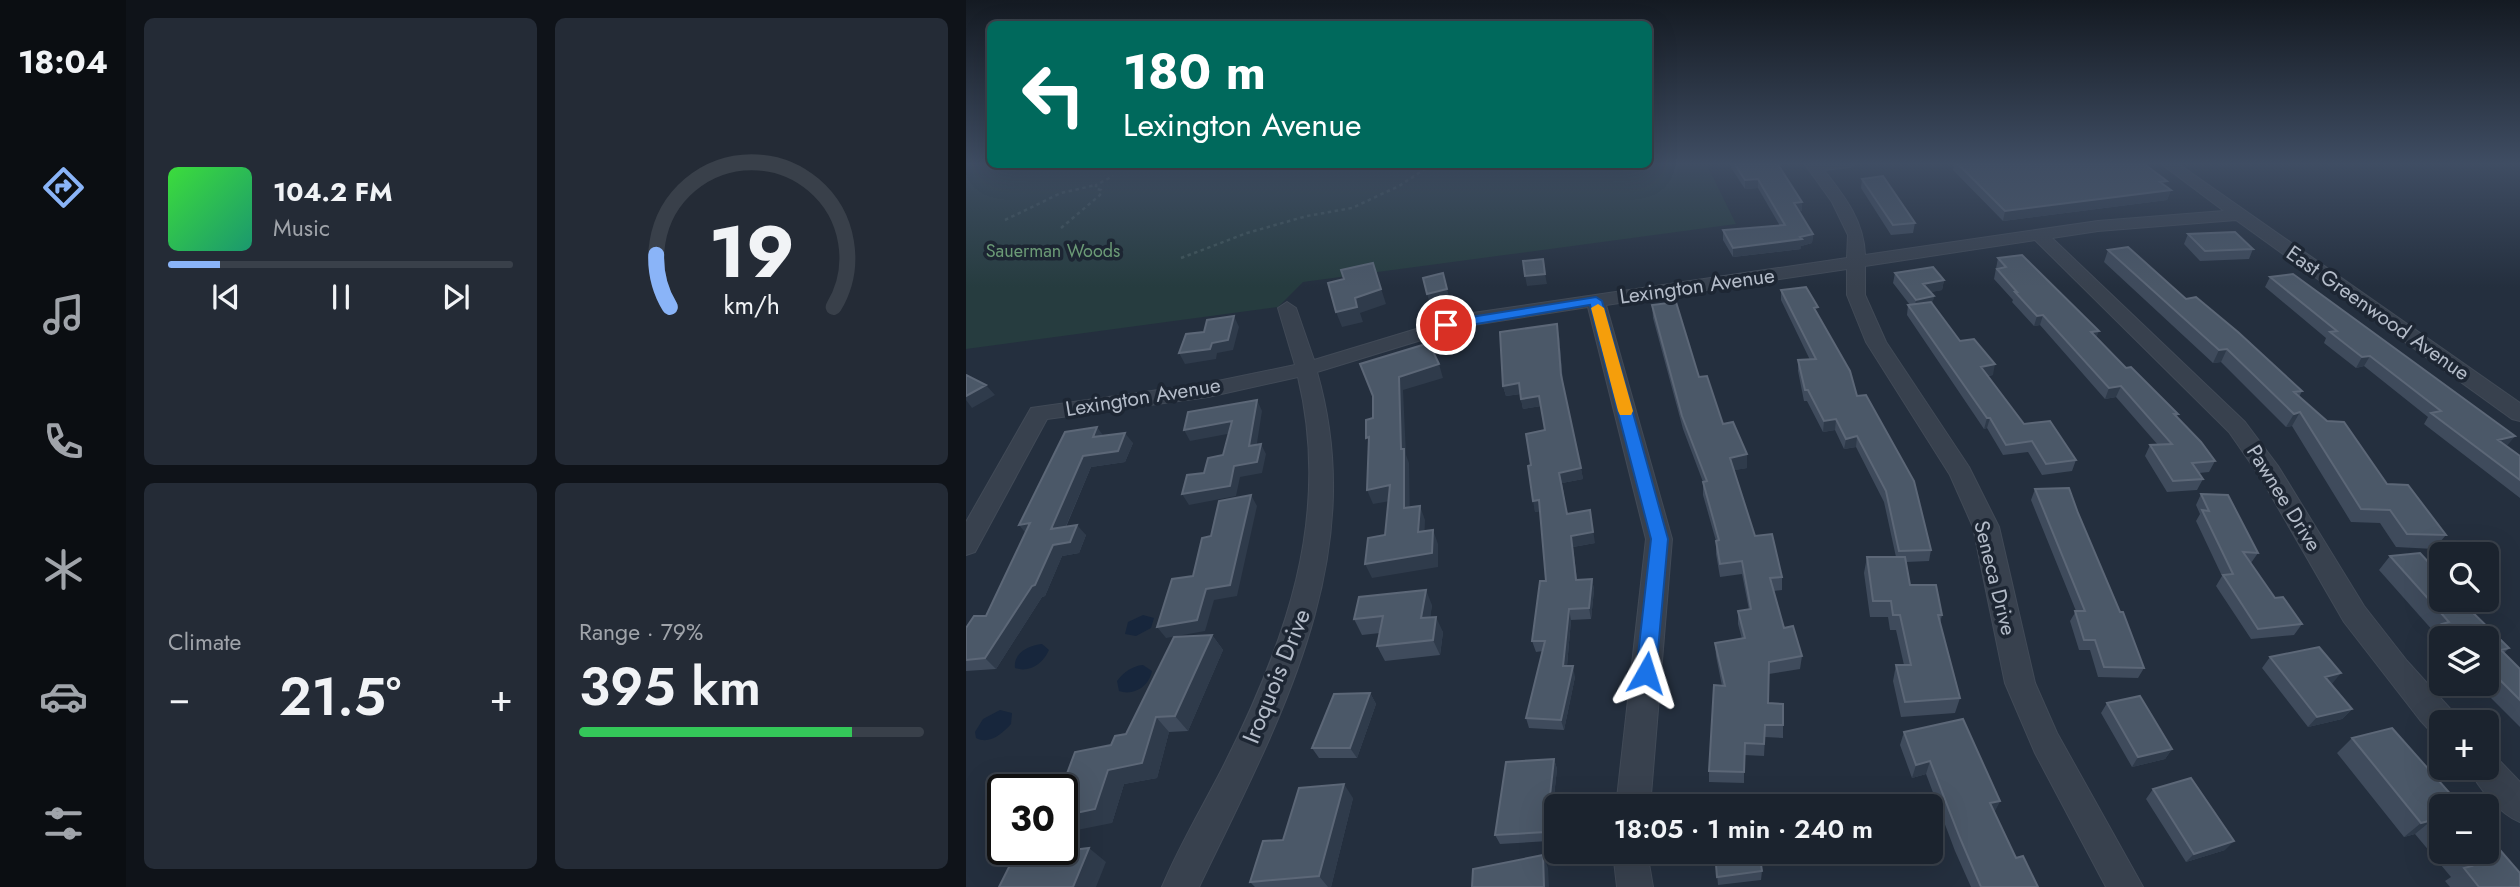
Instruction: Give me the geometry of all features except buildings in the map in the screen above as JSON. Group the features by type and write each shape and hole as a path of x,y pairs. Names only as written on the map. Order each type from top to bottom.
{"street":[{"name":"Seneca Drive","path":"1842,204 1856,235 1856,295 1876,342 1961,473 1986,527 2020,683 2046,743 2125,887"},
{"name":"East Greenwood Avenue","path":"2224,204 2520,414"},
{"name":"Lexington Avenue","path":"1039,413 1179,393 1307,369 1405,336 1466,320 2098,226 2238,215"},
{"name":"Pawnee Drive","path":"2040,236 2237,427 2263,458 2354,613 2399,675 2431,710"},
{"path":"1596,301 1660,539 1634,794"},
{"name":"Iroquois Drive","path":"1180,887 1281,677 1306,605 1321,519 1321,442 1307,369 1287,308"},
{"path":"966,545 1039,413"},
{"path":"2496,780 2520,806"},
{"path":"1632,864 1635,887"}],"path":[{"path":"1005,220 1041,204"},
{"path":"1061,228 1089,204"},
{"path":"1181,258 1247,233 1360,204"}],"green space":[{"name":"Sauerman Woods","path":"966,204 1726,204 1736,224 1303,282 1278,307 966,349"}],"water":[{"path":"1143,615 1154,618 1151,628 1136,636 1125,634 1128,622"},
{"path":"1042,644 1049,650 1039,663 1030,668 1015,668 1019,654 1032,646"},
{"path":"1143,665 1152,671 1148,682 1135,691 1119,691 1117,681 1125,672"},
{"path":"1000,710 1012,713 1011,724 990,739 976,738 975,732 983,719"}],"slow traffic":[{"path":"1598,308 1625,411"}],"route":[{"path":"1446,325 1596,301 1660,539 1646,673"}]}
